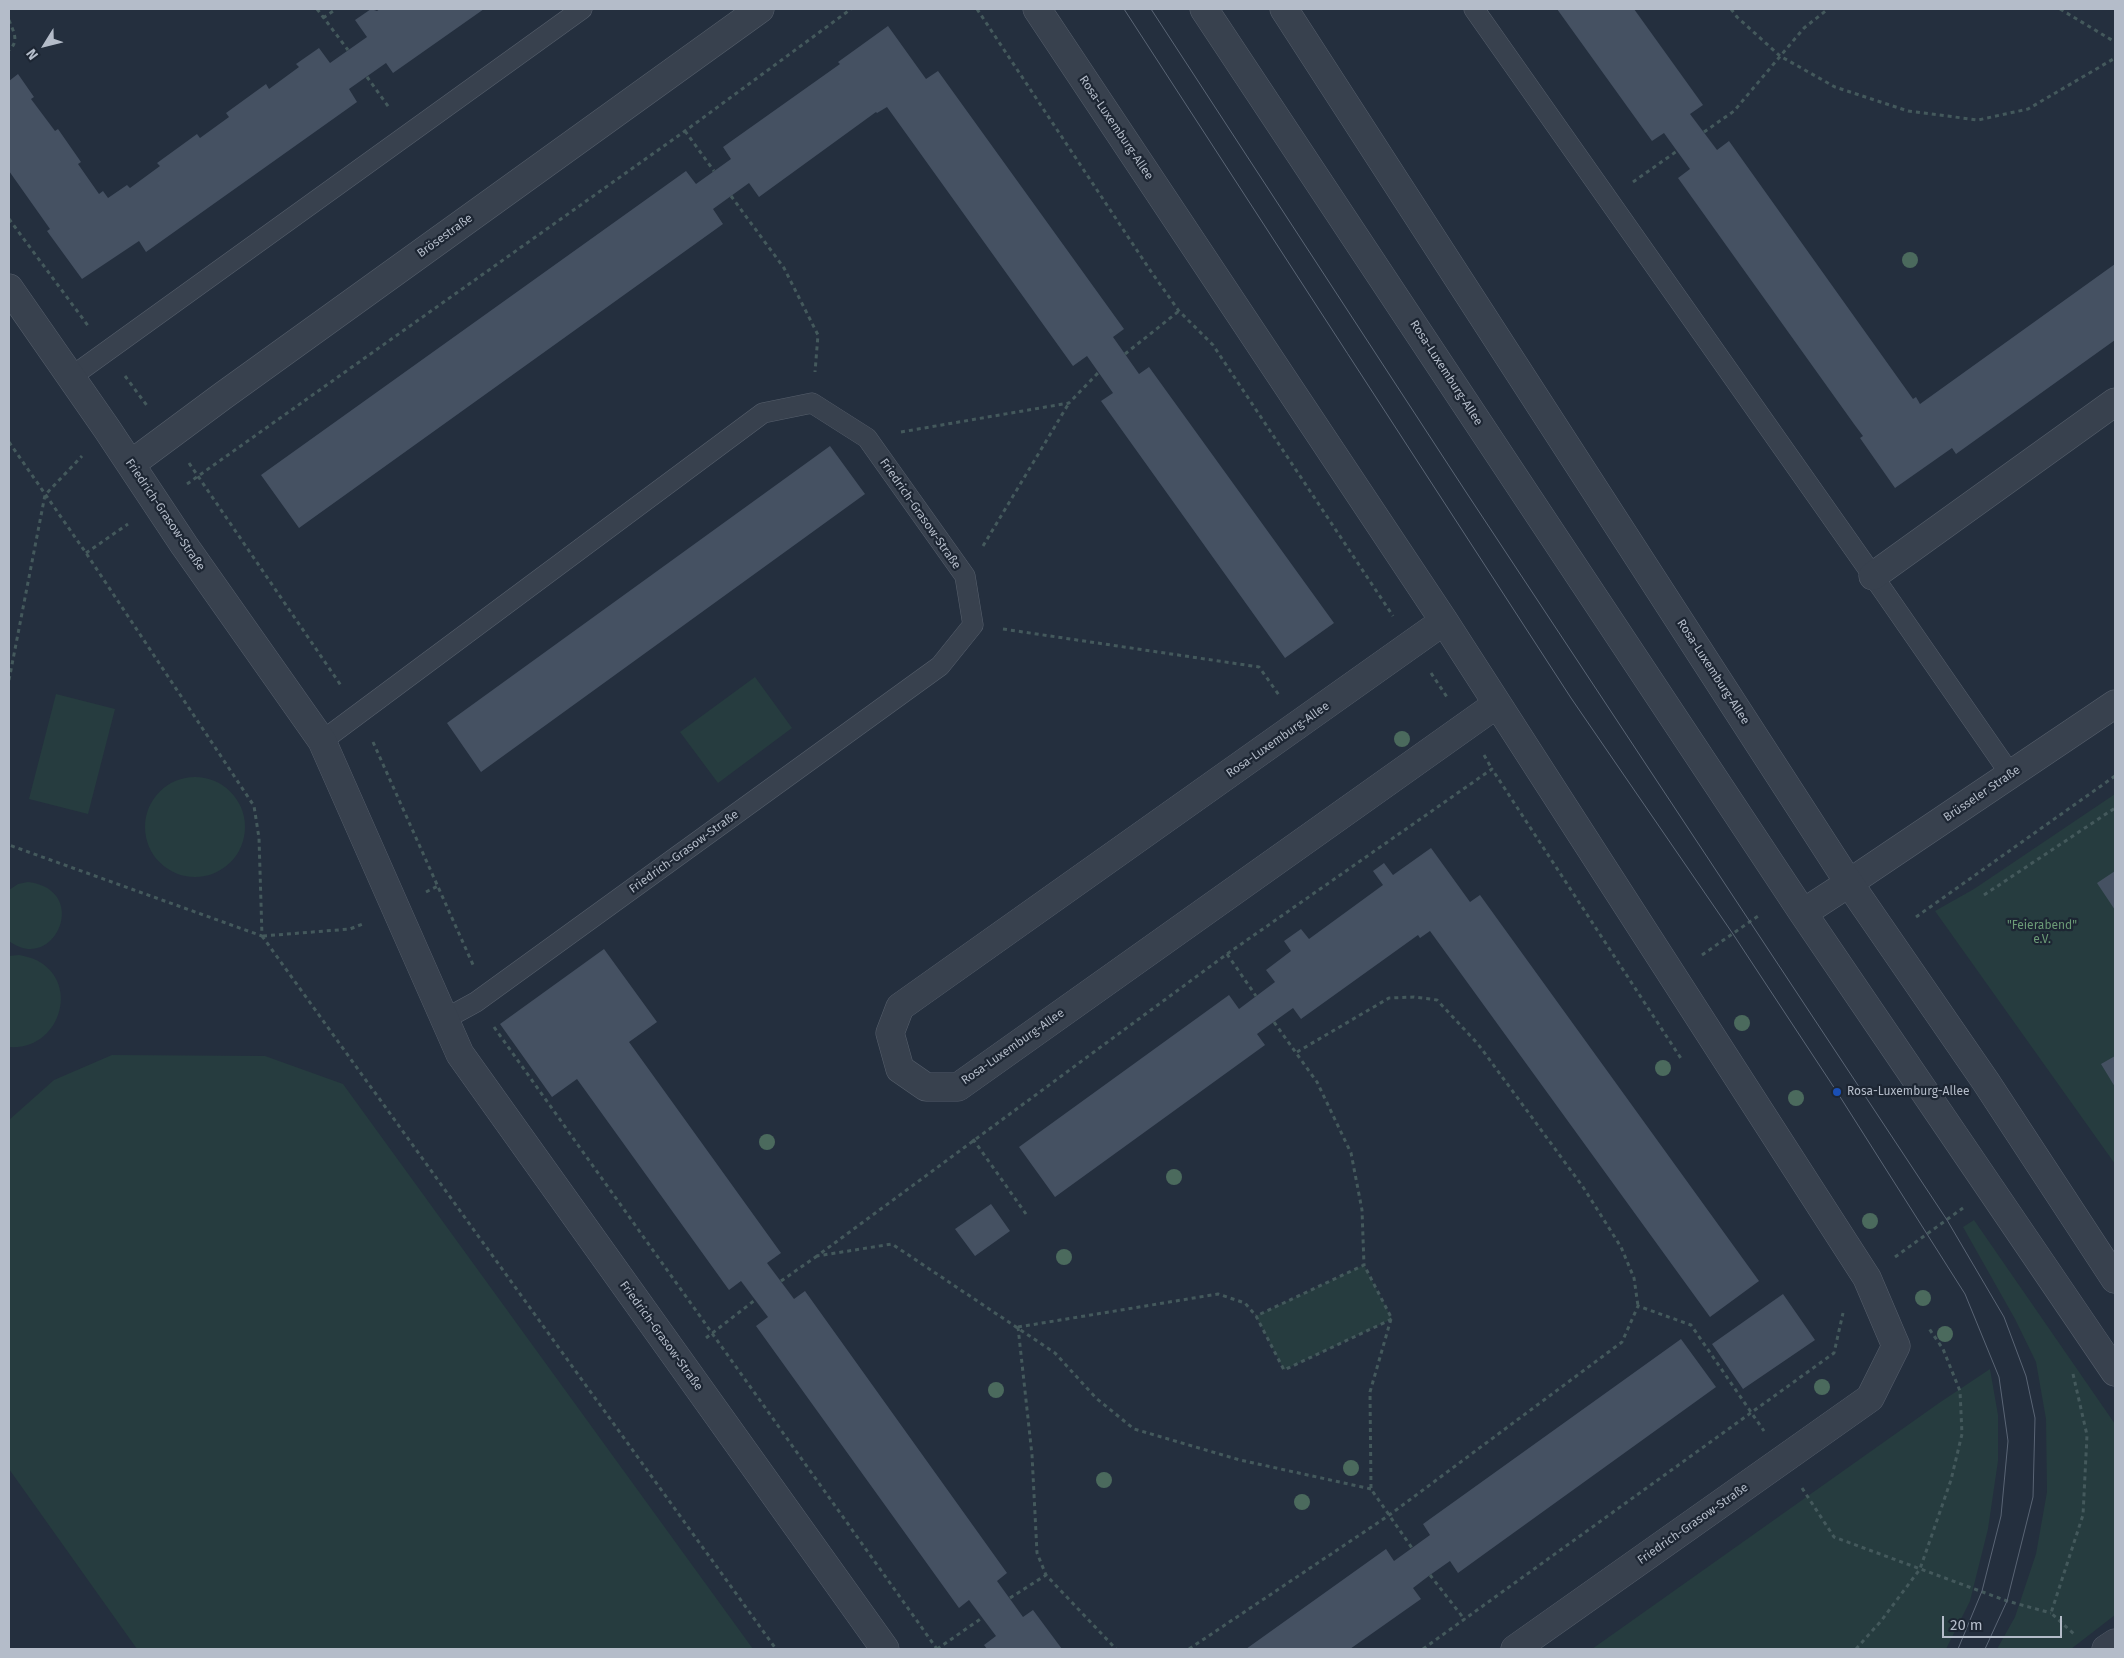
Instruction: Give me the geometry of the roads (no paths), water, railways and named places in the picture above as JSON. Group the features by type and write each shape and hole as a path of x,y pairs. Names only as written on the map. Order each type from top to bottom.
{"street":[{"name":"Brösestraße","path":"132,464 224,395 760,9"},
{"name":"Rosa-Luxemburg-Allee","path":"1037,9 1444,621 1867,1278 1896,1346 1870,1398"},
{"name":"Rosa-Luxemburg-Allee","path":"1204,9 1803,913 2115,1372"},
{"name":"Rosa-Luxemburg-Allee","path":"1284,9 1849,882 1986,1082 2115,1279"},
{"name":"Friedrich-Grasow-Straße","path":"9,288 132,464 156,504 322,741 460,1054 885,1649"},
{"path":"1873,576 2115,402"},
{"name":"Rosa-Luxemburg-Allee","path":"1444,621 900,1007 890,1033 900,1069 926,1087 958,1086 1497,704"},
{"name":"Brüsseler Straße","path":"1849,882 2115,704"},
{"path":"1803,913 1849,882"},
{"name":"Friedrich-Grasow-Straße","path":"1516,1649 1870,1398"},
{"path":"2106,1649 2115,1642"}],"lane":[{"path":"71,377 582,9"},
{"path":"1474,9 2011,775"},
{"name":"Friedrich-Grasow-Straße","path":"322,741 763,413 812,404 866,438 964,576 973,625 940,666 476,1002 444,1019"}],"tram line":[{"path":"1124,9 1571,698 1733,934 1837,1092 1965,1294 1999,1377 2008,1441 2001,1516 1982,1591 1958,1649"},
{"path":"1151,9 1466,492 1947,1220 2004,1317 2026,1376 2035,1418 2033,1497 2007,1601 1985,1649"}],"place":[{"name":"Rosa-Luxemburg-Allee","path":"1837,1092"}],"park label":[{"name":"\"Feierabend\" e.V.","path":"2042,933"}]}
